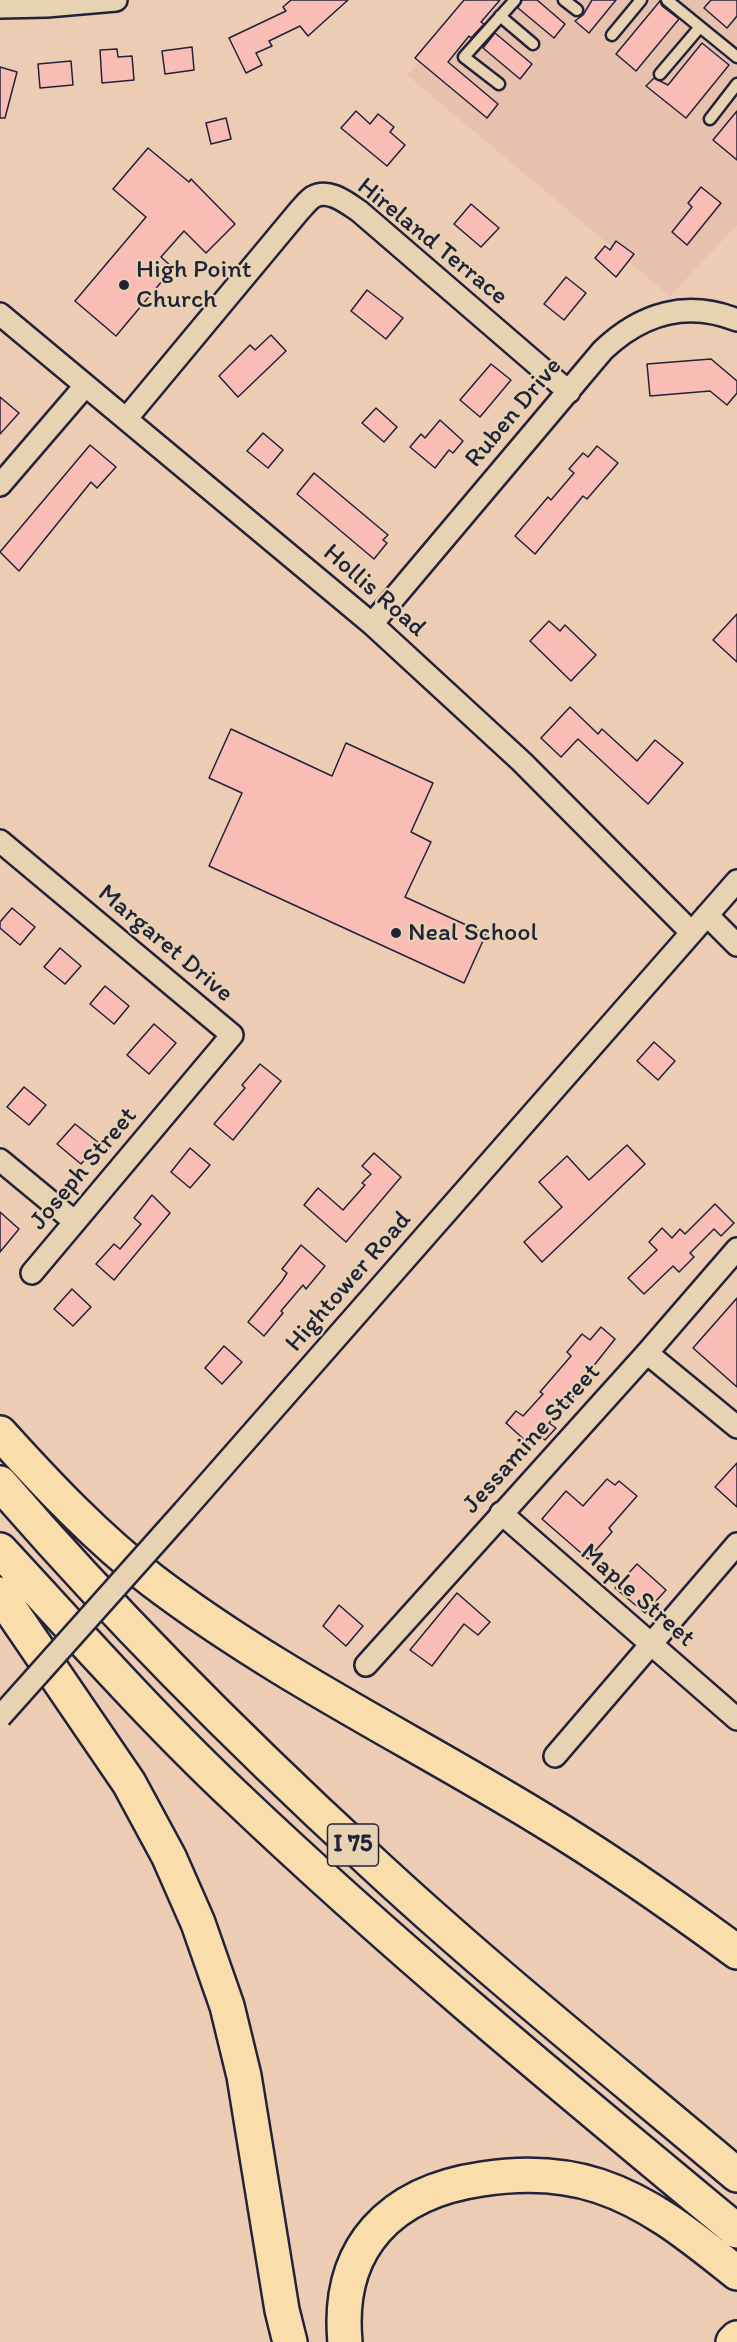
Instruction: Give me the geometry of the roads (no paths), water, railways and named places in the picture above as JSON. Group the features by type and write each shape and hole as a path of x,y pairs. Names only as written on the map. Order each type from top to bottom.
{"main road":[{"path":"0,1433 50,1489 84,1522 153,1581 228,1634 541,1819 672,1904 737,1952"},
{"name":"I 75","path":"0,1483 141,1638 267,1764 366,1858 442,1926 737,2175"},
{"name":"I 75","path":"0,1550 153,1714 252,1812 385,1935 527,2057 737,2230"},
{"path":"0,1594 129,1783 170,1857 198,1923 227,2006 244,2076 282,2310 290,2342"},
{"path":"345,2342 343,2320 345,2294 352,2270 365,2245 383,2222 404,2205 426,2193 476,2180 522,2175 570,2179 598,2186 657,2212 737,2273"},
{"path":"733,2342 737,2338"}],"street":[{"path":"0,7 47,6 116,0"},
{"name":"Hireland Terrace","path":"126,419 298,212 313,197 325,195 339,197 359,211 568,392"},
{"name":"Ruben Drive","path":"372,624 603,350 617,337 634,325 673,312 716,312 737,321"},
{"name":"Hollis Road","path":"0,314 372,624 522,762 691,932"},
{"path":"0,485 85,386"},
{"name":"Margaret Drive","path":"0,841 232,1035 178,1099"},
{"name":"Hightower Road","path":"0,1717 737,881"},
{"path":"707,915 737,945"},
{"name":"Joseph Street","path":"32,1273 178,1099"},
{"path":"0,1160 75,1222"},
{"name":"Jessamine Street","path":"366,1665 647,1353 737,1249"},
{"path":"647,1353 737,1427"},
{"name":"Maple Street","path":"501,1513 737,1719"},
{"path":"555,1756 737,1544"}],"lane":[{"path":"499,84 464,57 514,0"},
{"path":"564,0 577,10"},
{"path":"612,35 641,0"},
{"path":"667,0 737,57"},
{"path":"500,16 533,44"},
{"path":"660,74 700,27"},
{"path":"710,119 737,84"}],"place":[{"name":"High Point Church","path":"124,285"},
{"name":"Neal School","path":"396,933"}]}
